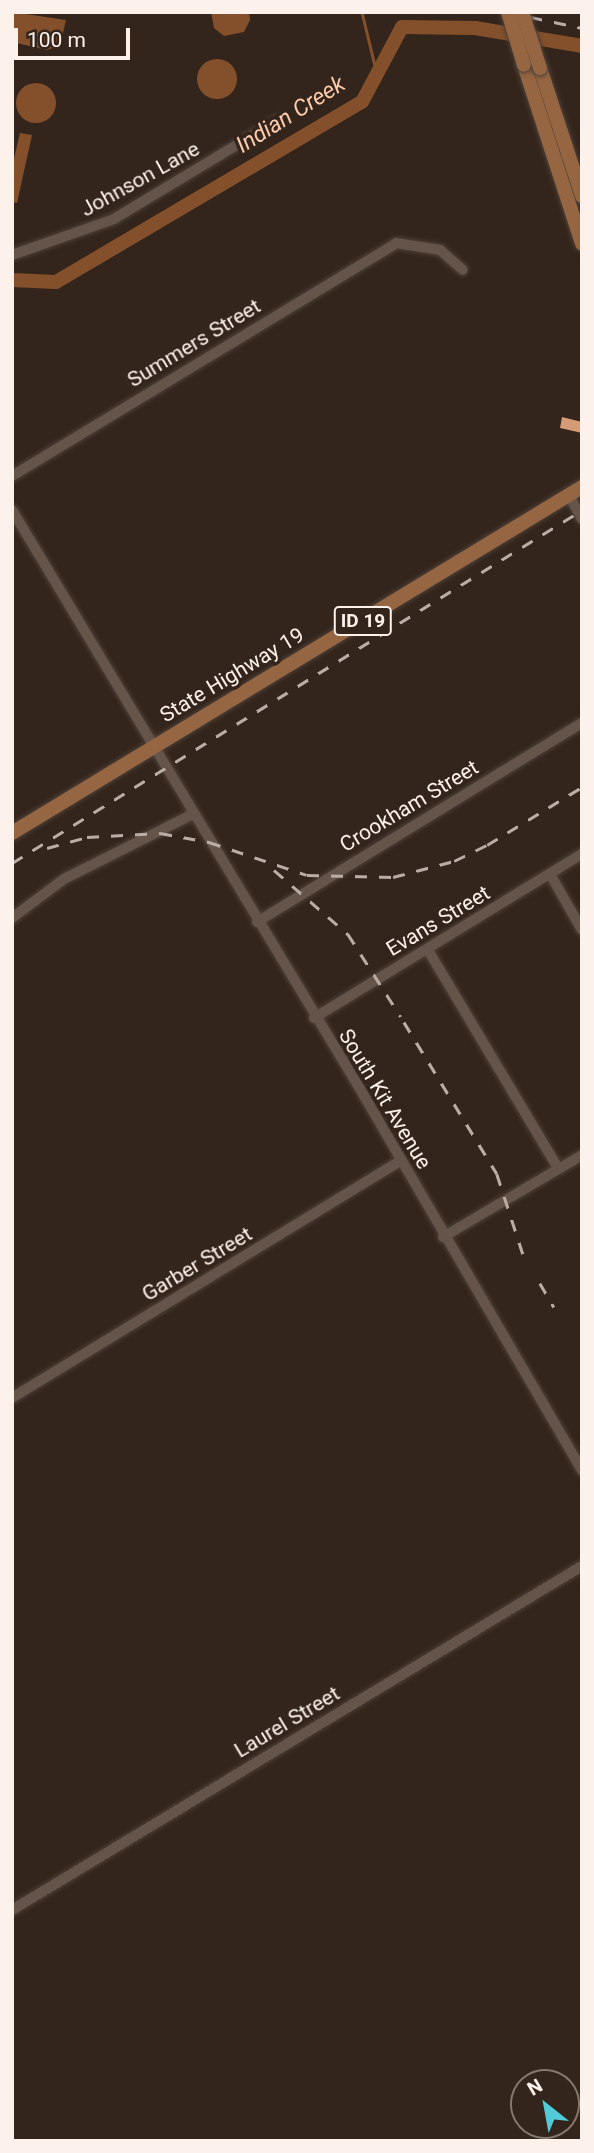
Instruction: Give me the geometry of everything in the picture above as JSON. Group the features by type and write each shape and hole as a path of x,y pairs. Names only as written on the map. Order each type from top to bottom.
{"main road":[{"path":"508,12 582,243"},
{"path":"522,12 582,196"},
{"name":"State Highway 19","path":"12,833 576,491"}],"street":[{"name":"Johnson Lane","path":"12,255 114,219 278,120"},
{"name":"Summers Street","path":"12,476 396,243 440,250 463,270"},
{"path":"576,491 582,519"},
{"name":"South Kit Avenue","path":"12,510 156,746 193,814 401,1161 582,1471"},
{"name":"Crookham Street","path":"257,922 582,723"},
{"path":"12,918 64,879 193,814"},
{"name":"Evans Street","path":"314,1018 582,854"},
{"path":"550,874 582,930"},
{"path":"428,950 558,1168"},
{"path":"443,1237 582,1155"},
{"name":"Garber Street","path":"12,1398 401,1161"},
{"name":"Laurel Street","path":"12,1910 582,1566"}],"shaded area":[{"path":"12,12 66,20 60,45 47,50 12,42"},
{"path":"211,12 249,12 250,20 244,32 224,36 214,28"},
{"path":"217,59 231,65 237,79 231,93 217,99 203,93 197,79 203,65"},
{"path":"36,83 50,89 56,103 50,117 36,123 22,117 16,103 22,89"},
{"path":"20,133 32,135 17,203 12,202 12,167"}],"building":[{"path":"562,417 582,422 582,433 560,428"}],"waterway":[{"path":"362,12 377,74"},
{"name":"Indian Creek","path":"12,280 56,282 362,102 402,27 475,28 582,46"}],"railway":[{"path":"507,12 582,28"},
{"path":"12,863 582,510"},
{"path":"47,848 87,837 160,833 209,842 307,875 393,877 454,861 487,845 582,787"},
{"path":"274,870 348,934 401,1017"},
{"path":"404,1022 497,1174 524,1257"},
{"path":"540,1283 554,1307"}]}
